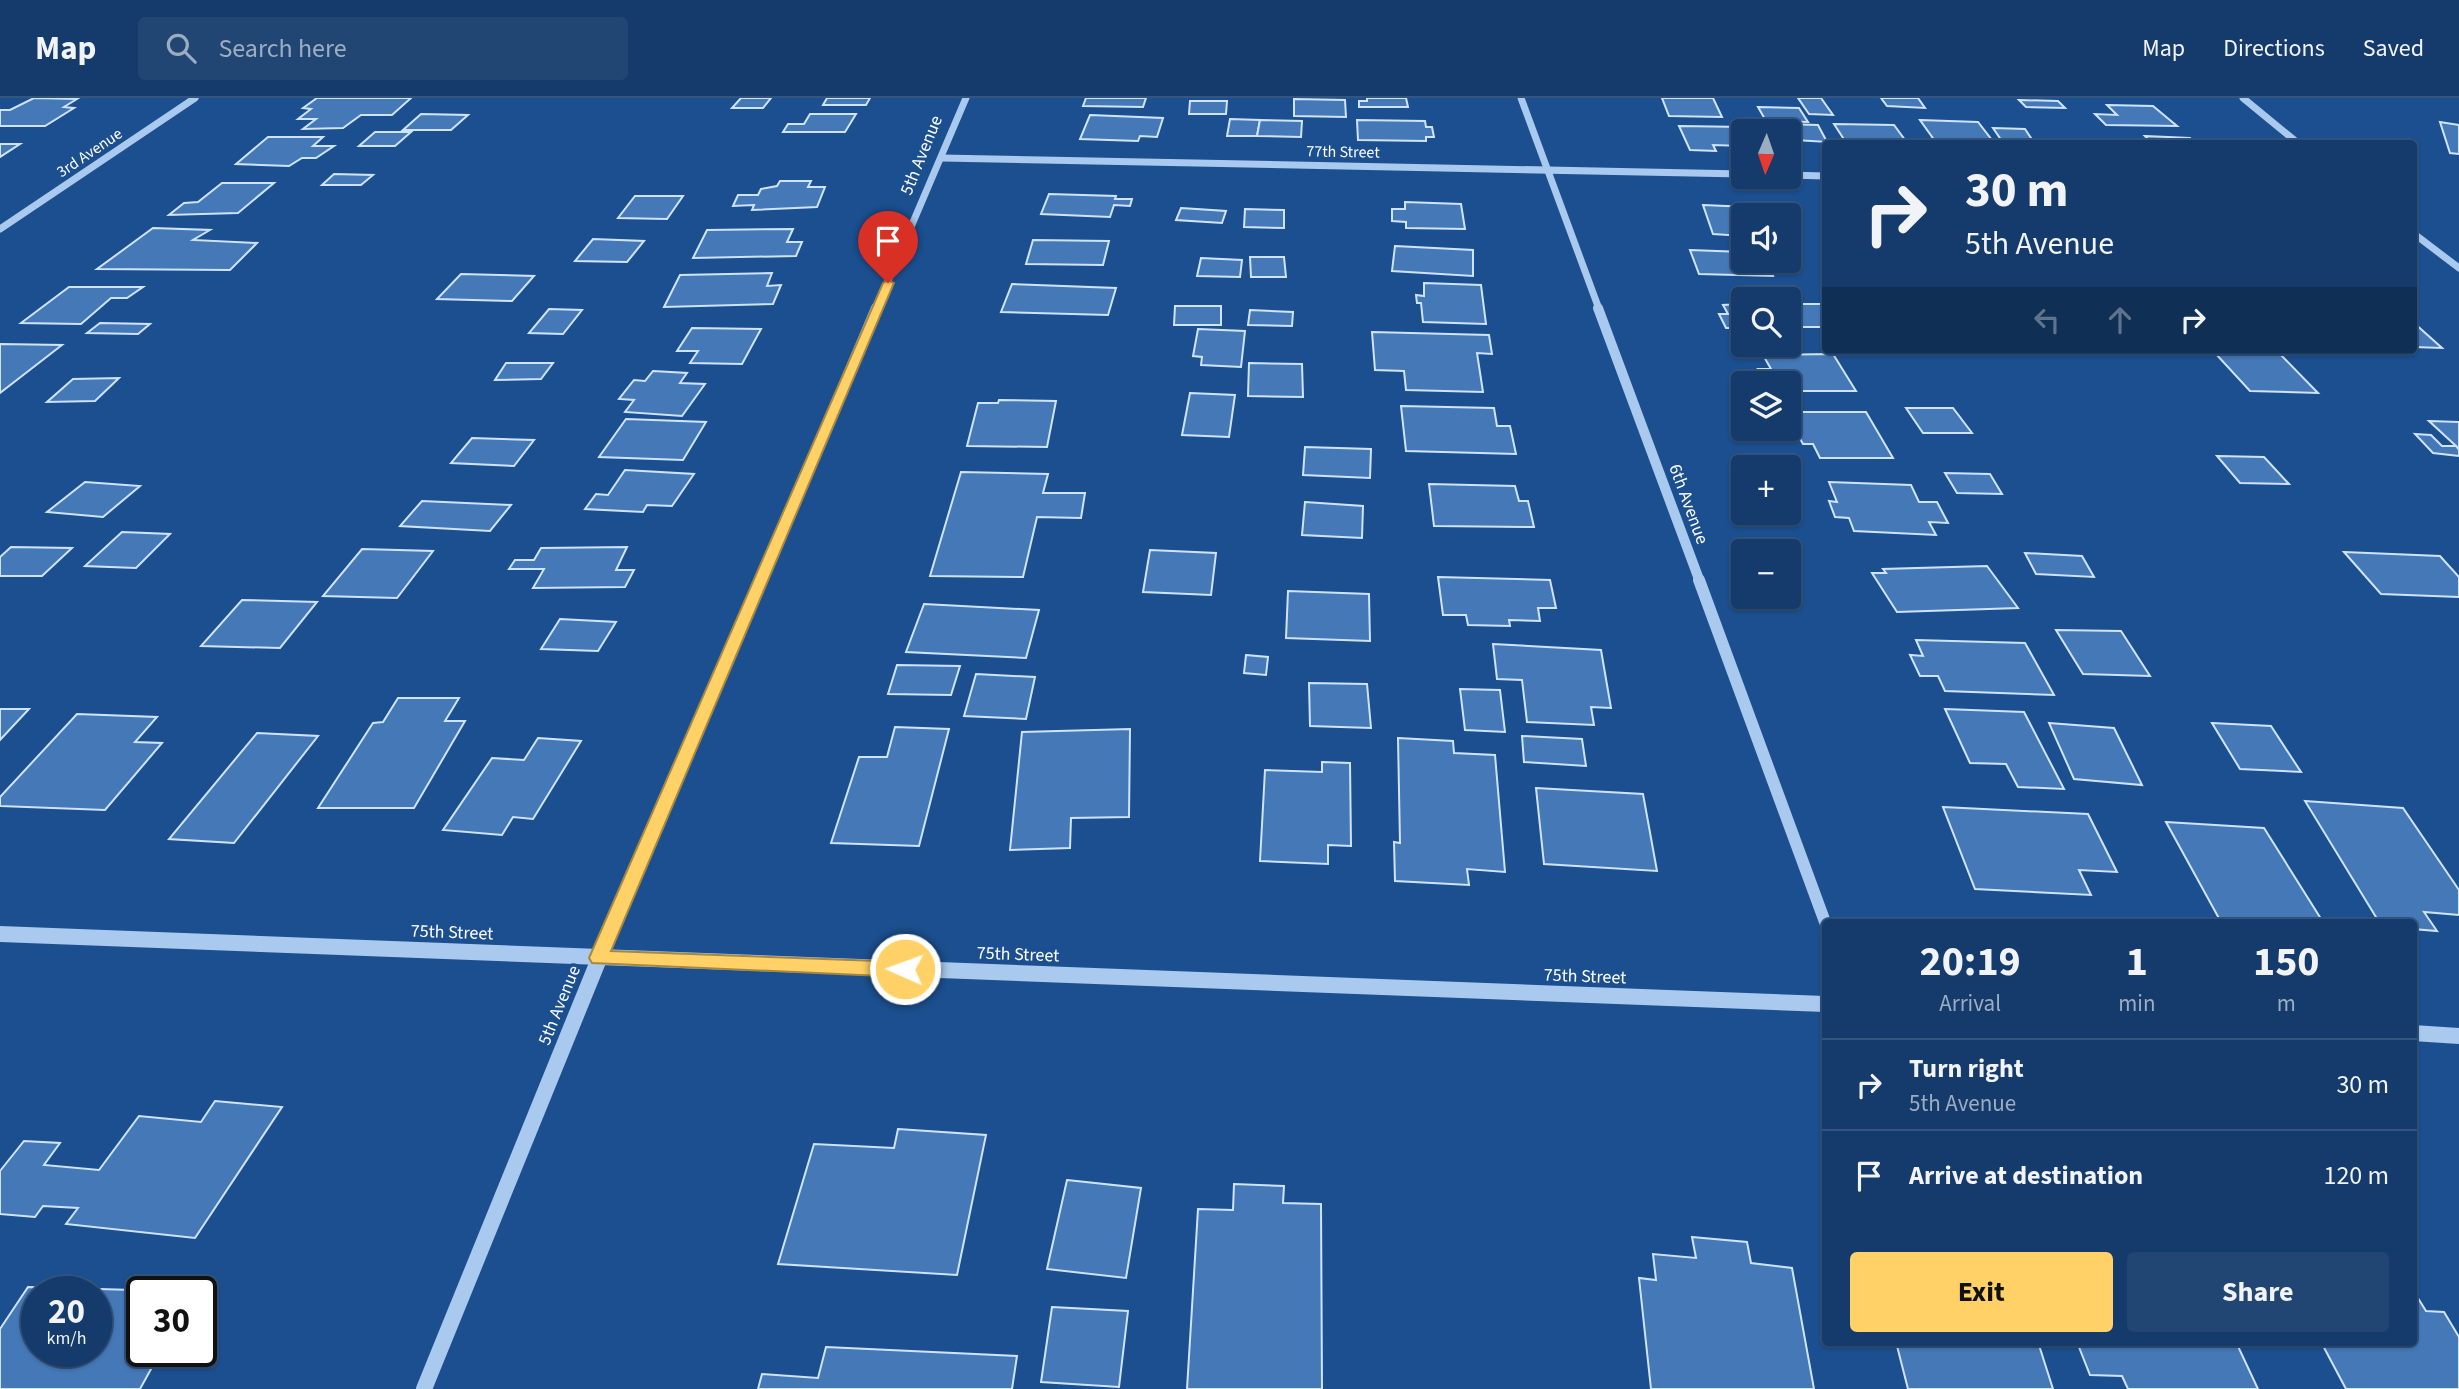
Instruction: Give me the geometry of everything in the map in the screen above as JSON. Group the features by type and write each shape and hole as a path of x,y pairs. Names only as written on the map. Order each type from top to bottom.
{"street":[{"name":"3rd Avenue","path":"0,229 195,98"},
{"name":"5th Avenue","path":"424,1389 599,958 942,158 965,98"},
{"name":"6th Avenue","path":"1521,98 1824,919"},
{"path":"2243,98 2294,140"},
{"name":"77th Street","path":"942,158 1731,174"},
{"path":"1801,175 1822,176"},
{"path":"2417,236 2459,268"},
{"name":"75th Street","path":"0,934 1822,1004"},
{"path":"2417,1033 2459,1036"}],"building":[{"path":"34,98 77,99 64,107 74,108 45,126 0,126 0,110 10,110"},
{"path":"317,98 411,98 392,115 361,115 343,128 303,129 316,119 298,119 311,109 303,108"},
{"path":"741,98 771,98 763,108 732,108"},
{"path":"827,98 870,98 866,105 823,105"},
{"path":"1086,98 1146,98 1143,107 1083,106"},
{"path":"1367,98 1406,98 1408,107 1359,107 1359,101 1367,101"},
{"path":"1662,98 1713,98 1722,117 1669,116"},
{"path":"1798,98 1821,98 1833,115 1809,114"},
{"path":"1881,98 1918,98 1925,108 1887,106"},
{"path":"1294,99 1345,100 1346,117 1294,116"},
{"path":"2019,100 2058,101 2065,108 2026,107"},
{"path":"1190,101 1227,101 1226,114 1189,114"},
{"path":"2107,105 2153,106 2177,126 2106,125 2095,114 2117,115"},
{"path":"1758,107 1799,108 1808,122 1801,122 1801,119 1765,119"},
{"path":"421,114 468,115 451,130 403,130"},
{"path":"810,114 856,114 845,132 783,132 788,124 804,124"},
{"path":"1090,115 1163,118 1157,137 1140,136 1138,141 1080,139"},
{"path":"1230,119 1260,120 1257,136 1227,136"},
{"path":"1260,120 1302,121 1301,137 1257,136"},
{"path":"1357,120 1425,121 1426,127 1432,127 1434,137 1426,137 1426,141 1358,140"},
{"path":"1920,120 1978,122 1992,140 1934,140"},
{"path":"2440,122 2459,125 2459,154 2450,153"},
{"path":"1801,124 1818,125 1826,140 1801,140"},
{"path":"1834,124 1894,125 1905,140 1844,140"},
{"path":"1679,126 1731,127 1731,146 1713,145 1716,151 1690,150"},
{"path":"1993,128 2025,129 2032,140 2001,140"},
{"path":"375,132 411,132 395,146 359,146"},
{"path":"2145,136 2192,140 2149,140"},
{"path":"268,137 323,137 313,146 334,146 316,158 302,158 289,166 236,164"},
{"path":"0,144 20,144 0,157"},
{"path":"334,174 373,175 361,185 322,185"},
{"path":"780,181 811,181 808,187 825,187 817,207 752,210 754,205 733,206 738,195 758,195 761,189 777,186"},
{"path":"222,183 274,183 238,213 169,215 184,203 198,202"},
{"path":"1049,194 1132,199 1130,206 1114,205 1110,217 1041,214"},
{"path":"635,196 683,196 667,219 618,218"},
{"path":"1405,202 1461,204 1465,229 1406,228 1406,222 1392,221 1392,209 1405,209"},
{"path":"1703,205 1731,206 1731,235 1713,234"},
{"path":"1181,208 1226,211 1222,223 1176,220"},
{"path":"1245,209 1284,210 1284,228 1244,227"},
{"path":"153,228 210,230 193,240 257,243 230,270 97,269"},
{"path":"793,229 787,242 802,242 796,256 693,258 707,230"},
{"path":"593,239 644,241 627,262 575,261"},
{"path":"1033,240 1109,241 1103,265 1026,264"},
{"path":"1395,246 1473,250 1473,276 1392,271"},
{"path":"1690,250 1731,252 1731,273 1772,273 1773,276 1699,274"},
{"path":"1250,257 1284,257 1286,277 1251,277"},
{"path":"1201,258 1242,260 1240,277 1197,276"},
{"path":"772,273 767,286 781,285 773,304 664,307 680,275"},
{"path":"461,274 534,276 512,301 437,299"},
{"path":"1424,283 1481,285 1486,324 1423,322 1421,303 1417,303 1416,295 1424,296"},
{"path":"1012,284 1116,288 1108,315 1001,312"},
{"path":"69,287 143,287 127,298 111,298 81,324 21,323"},
{"path":"1801,304 1822,304 1822,327 1801,327"},
{"path":"1723,305 1731,305 1731,328 1726,328 1719,314 1728,314"},
{"path":"1175,306 1221,306 1221,325 1174,325"},
{"path":"549,309 582,310 563,334 529,333"},
{"path":"1250,310 1293,312 1292,326 1248,325"},
{"path":"100,323 150,324 138,334 87,333"},
{"path":"2417,326 2442,348 2417,347"},
{"path":"692,328 761,329 742,364 690,363 698,351 677,351"},
{"path":"1198,329 1245,331 1241,367 1201,365 1202,357 1193,356"},
{"path":"1372,332 1489,335 1492,354 1477,353 1483,392 1406,390 1404,371 1375,370"},
{"path":"0,344 62,345 0,393"},
{"path":"1801,354 1833,354 1856,391 1801,391 1801,371 1758,369 1771,369 1764,357 1801,357"},
{"path":"2216,354 2280,354 2318,393 2250,391"},
{"path":"506,363 553,363 541,379 495,380"},
{"path":"1249,363 1302,364 1303,397 1248,396"},
{"path":"653,371 687,373 680,383 705,384 682,416 625,412 634,400 619,399 634,380 645,381"},
{"path":"119,378 95,401 47,402 73,379"},
{"path":"1190,393 1235,395 1229,437 1182,435"},
{"path":"999,400 1056,401 1047,447 967,446 978,403 998,403"},
{"path":"1401,406 1494,408 1497,426 1510,426 1516,454 1406,451"},
{"path":"1906,408 1953,408 1972,433 1923,433"},
{"path":"1801,412 1866,412 1893,458 1820,458 1813,444 1803,444"},
{"path":"626,419 706,422 683,460 599,457"},
{"path":"2429,421 2459,422 2459,450 2456,446"},
{"path":"2415,434 2431,435 2442,446 2456,446 2459,456 2433,453"},
{"path":"472,438 534,440 514,466 451,463"},
{"path":"1305,447 1371,449 1370,478 1303,475"},
{"path":"2217,456 2264,457 2289,484 2240,483"},
{"path":"625,470 694,474 672,506 647,505 643,512 585,509 596,494 608,495"},
{"path":"961,472 1048,474 1043,493 1085,493 1081,518 1037,517 1023,577 930,576"},
{"path":"1945,473 1990,474 2002,494 1957,493"},
{"path":"85,482 140,486 103,517 47,512"},
{"path":"1829,482 1911,485 1919,502 1937,502 1948,523 1929,522 1936,535 1854,531 1849,518 1835,517 1829,501 1837,502"},
{"path":"1429,484 1515,486 1519,501 1528,501 1534,527 1434,526"},
{"path":"422,501 511,505 490,531 400,526"},
{"path":"1305,502 1363,506 1362,538 1302,535"},
{"path":"122,532 170,534 136,568 85,566"},
{"path":"11,547 72,548 42,576 0,576 0,557"},
{"path":"627,547 616,570 634,570 625,587 533,588 544,569 509,569 515,560 534,560 541,548"},
{"path":"362,549 433,551 397,598 323,596"},
{"path":"1150,550 1216,553 1211,595 1143,592"},
{"path":"2344,552 2440,556 2459,577 2459,597 2381,594"},
{"path":"2025,553 2082,556 2094,577 2036,574"},
{"path":"1987,566 2018,608 1897,612 1872,573 1886,573 1883,569"},
{"path":"1438,577 1550,580 1556,608 1538,608 1540,621 1509,620 1510,626 1468,625 1466,615 1443,615"},
{"path":"1288,591 1369,594 1370,641 1286,638"},
{"path":"242,600 317,602 280,648 201,646"},
{"path":"924,604 1039,610 1026,658 906,652"},
{"path":"560,619 616,622 598,651 541,649"},
{"path":"2056,630 2121,631 2150,676 2083,674"},
{"path":"1916,640 2025,643 2054,695 1945,691 1938,676 1920,676 1910,655 1923,656"},
{"path":"1493,644 1601,650 1611,708 1591,707 1594,725 1527,722 1522,680 1497,679"},
{"path":"1246,655 1268,657 1266,675 1244,673"},
{"path":"897,665 960,666 951,695 888,694"},
{"path":"976,674 1035,677 1026,719 964,716"},
{"path":"1309,683 1367,684 1371,728 1310,726"},
{"path":"1460,689 1500,690 1505,732 1465,730"},
{"path":"398,698 459,698 445,721 465,721 414,808 318,808 373,723 383,722"},
{"path":"0,709 29,709 0,740"},
{"path":"1945,709 2024,712 2064,789 2018,787 2006,764 1970,763"},
{"path":"77,714 157,717 135,742 162,743 105,810 0,806 0,797"},
{"path":"2049,723 2114,728 2142,785 2074,779"},
{"path":"2212,723 2271,726 2301,772 2240,769"},
{"path":"895,727 949,729 919,846 831,843 859,757 887,757"},
{"path":"1130,729 1129,817 1071,818 1070,848 1010,850 1022,732"},
{"path":"257,733 318,736 234,843 169,839"},
{"path":"1522,736 1582,739 1586,766 1524,762"},
{"path":"538,738 581,741 533,819 513,817 502,835 443,830 492,758 524,760"},
{"path":"1398,738 1453,741 1454,753 1495,755 1505,872 1467,869 1469,885 1395,881 1394,842 1400,843"},
{"path":"1322,762 1350,763 1351,846 1328,845 1328,864 1260,861 1265,770 1322,772"},
{"path":"1536,788 1643,794 1657,871 1544,864"},
{"path":"2305,801 2403,808 2459,890 2459,915 2424,912 2437,931 2417,929 2417,919 2377,919"},
{"path":"1943,807 2088,814 2117,872 2079,870 2091,895 1975,889"},
{"path":"2166,822 2264,828 2321,919 2219,919"},
{"path":"215,1101 282,1107 195,1238 66,1224 78,1208 43,1206 35,1217 0,1214 0,1171 24,1141 60,1143 44,1165 99,1170 139,1116 201,1122"},
{"path":"898,1129 986,1135 957,1275 778,1264 814,1144 894,1148"},
{"path":"1067,1180 1141,1188 1126,1278 1047,1269"},
{"path":"1234,1184 1284,1186 1283,1203 1321,1204 1322,1389 1187,1389 1198,1209 1233,1210"},
{"path":"1692,1237 1747,1242 1751,1263 1792,1268 1814,1389 1651,1389 1639,1278 1656,1280 1653,1254 1696,1258"},
{"path":"112,1289 126,1290 126,1367 152,1367 140,1389 0,1389 0,1329 21,1298 21,1367 112,1367"},
{"path":"2417,1296 2426,1311 2444,1312 2459,1337 2459,1389 2346,1389 2323,1346 2417,1346"},
{"path":"1052,1307 1128,1311 1119,1387 1041,1382"},
{"path":"1897,1346 2039,1346 2053,1389 1908,1389"},
{"path":"2079,1346 2238,1346 2258,1389 2128,1389 2122,1376 2090,1375"},
{"path":"826,1347 1017,1356 1012,1389 758,1389 762,1374 818,1378"}],"route":[{"path":"888,283 599,958 905,969"}]}
